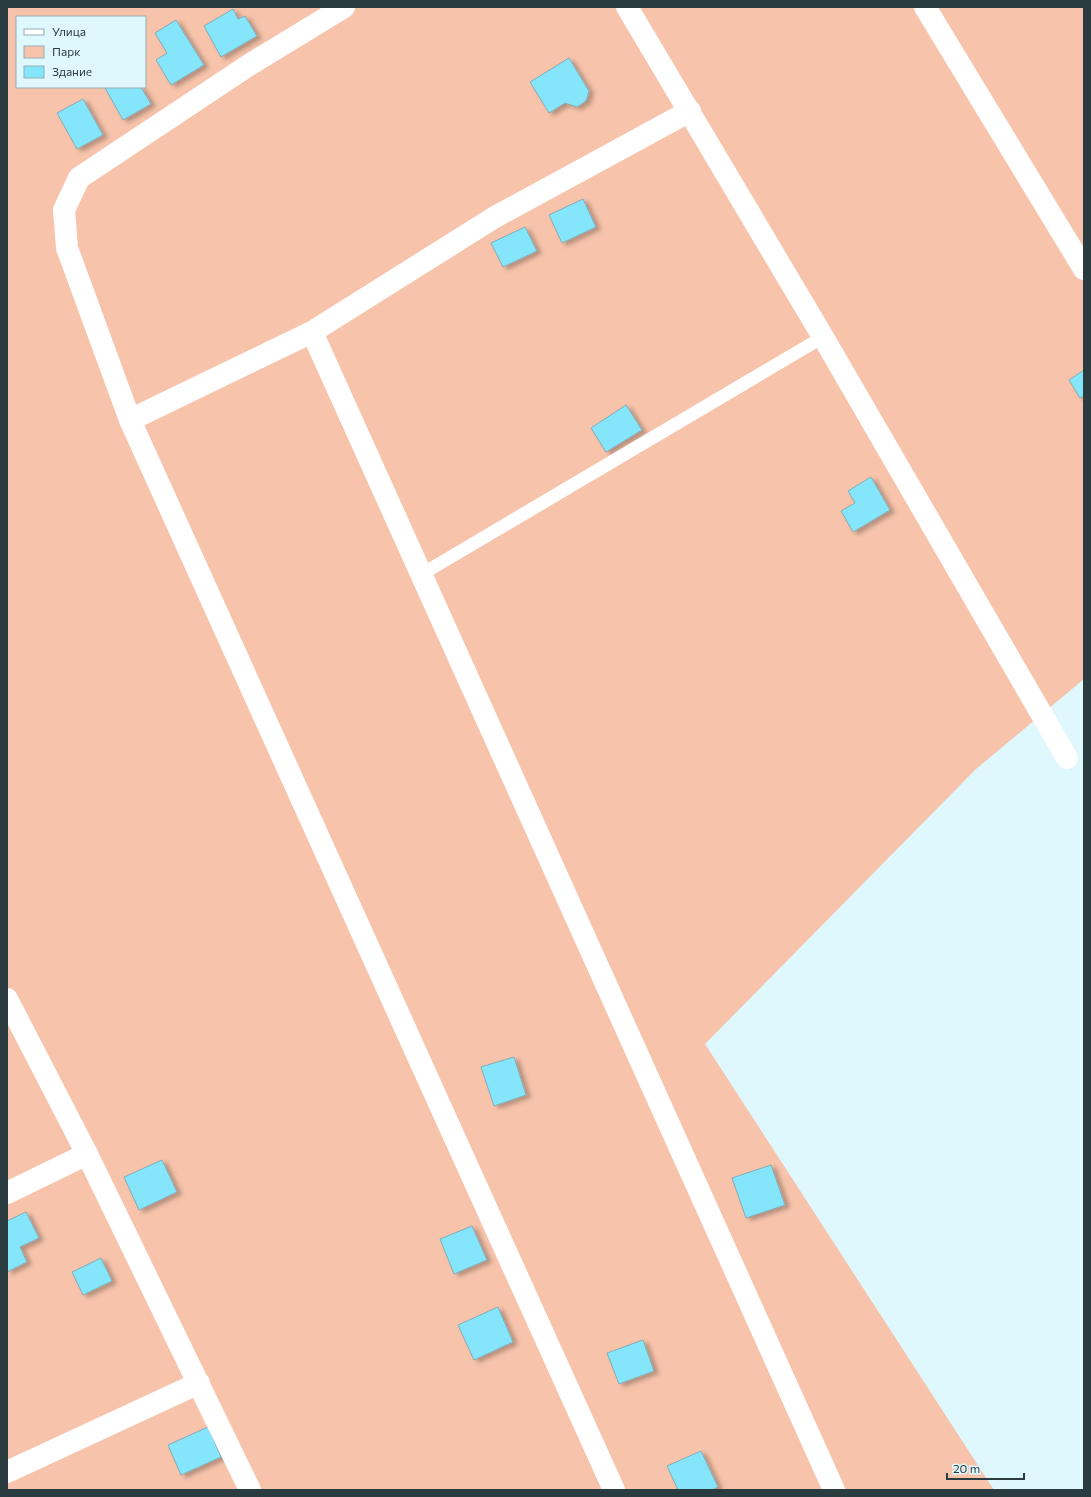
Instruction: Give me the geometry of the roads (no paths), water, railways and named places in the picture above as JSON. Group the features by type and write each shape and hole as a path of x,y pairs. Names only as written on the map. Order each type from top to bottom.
{"street":[{"path":"344,7 249,65 79,178 64,210 68,248 130,420 614,1490"},
{"path":"627,7 823,337 1067,758"},
{"path":"925,7 1084,268"},
{"path":"130,420 312,332 496,217 690,111"},
{"path":"312,332 834,1490"},
{"path":"7,999 87,1154 250,1490"},
{"path":"7,1193 87,1154"},
{"path":"7,1472 199,1383"}],"lane":[{"path":"422,574 823,337"}]}
